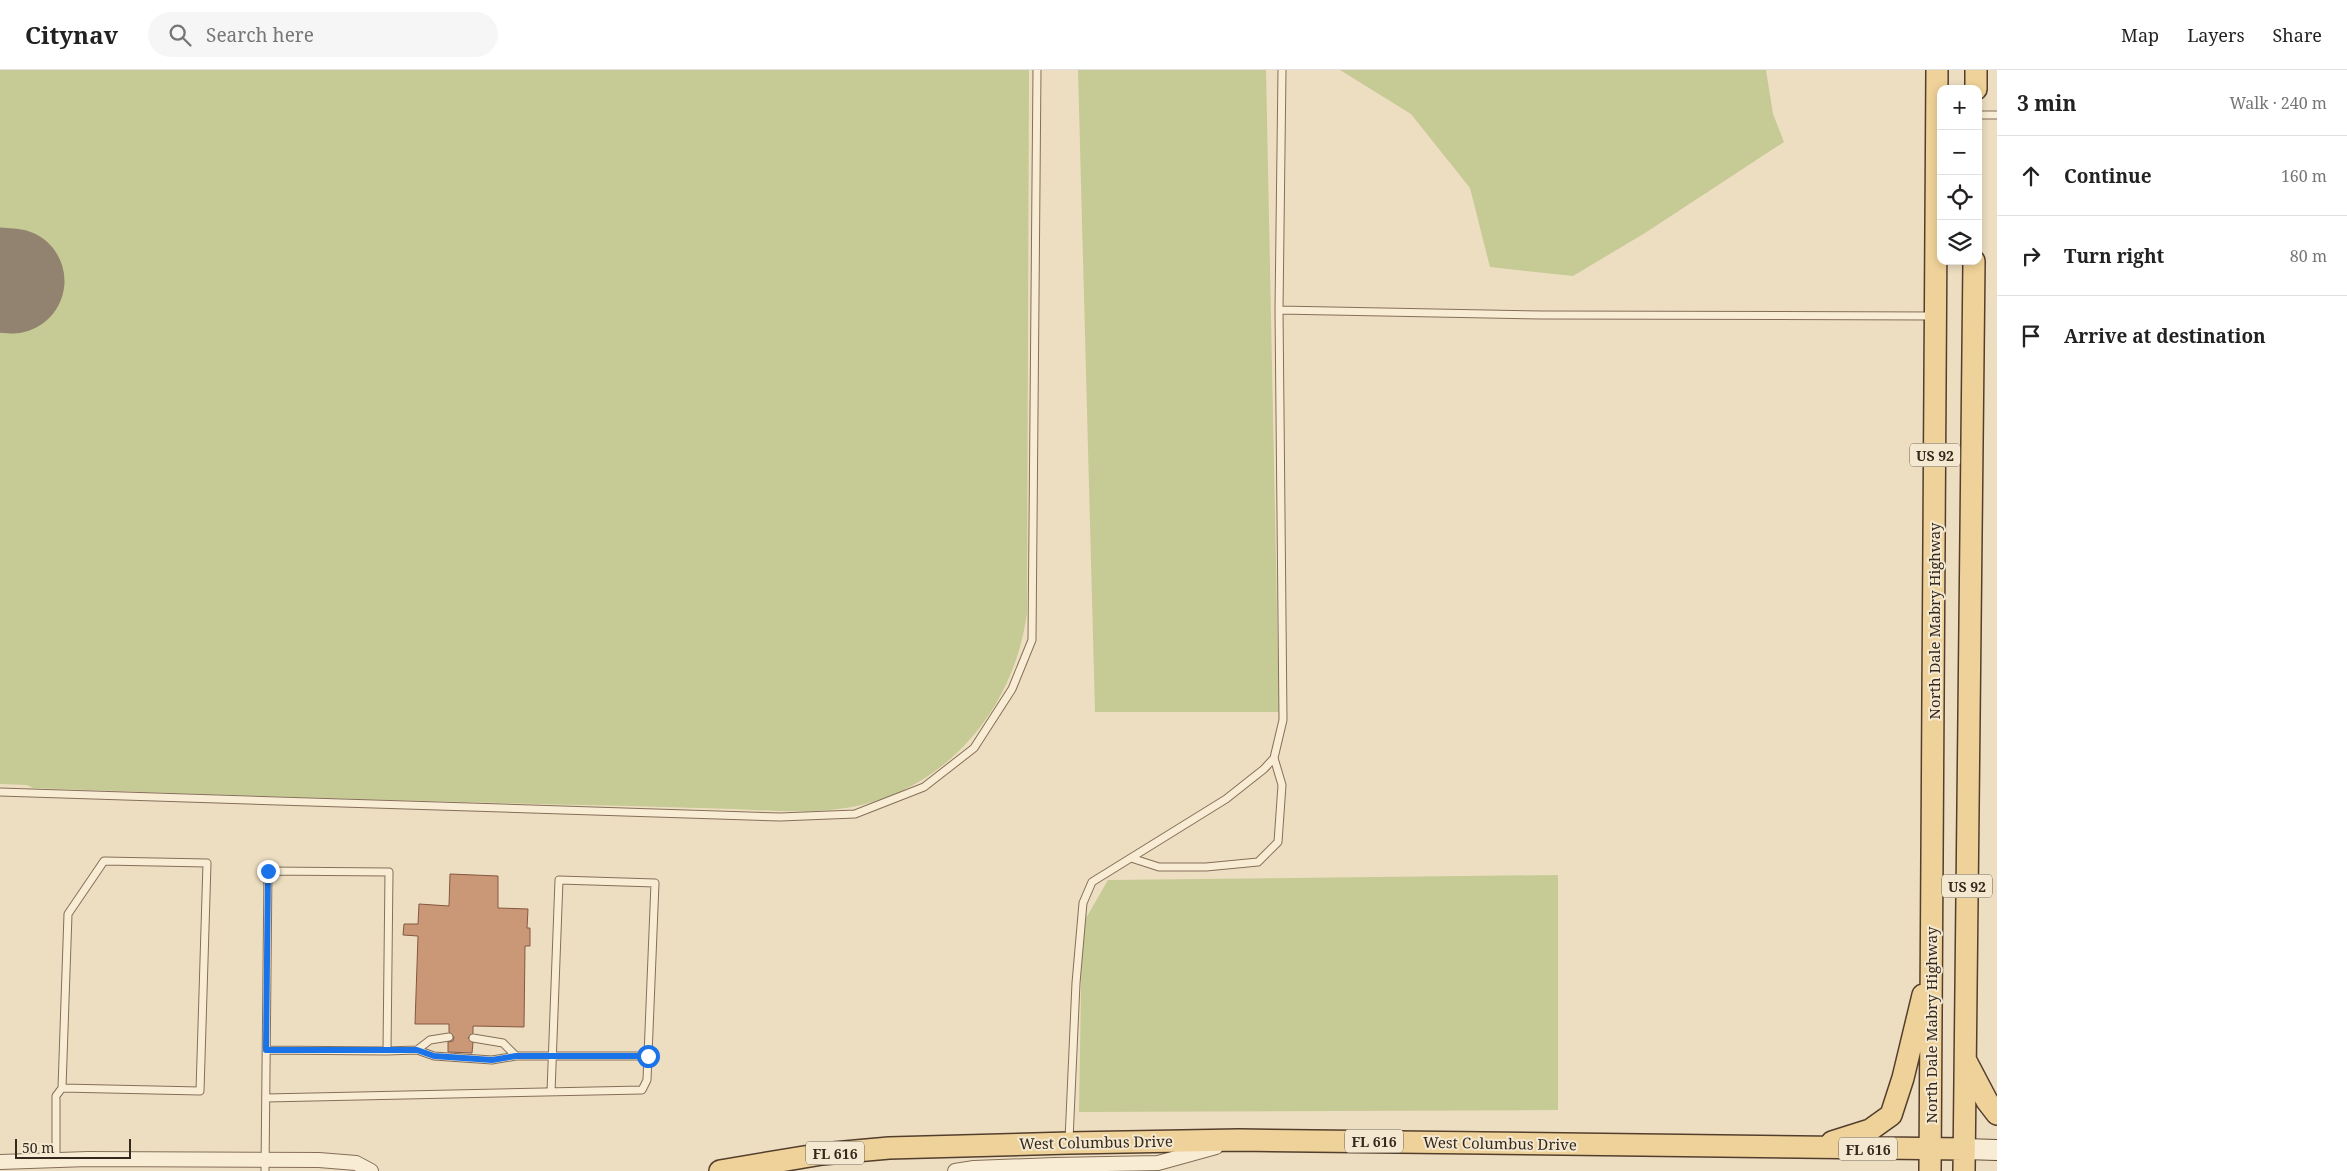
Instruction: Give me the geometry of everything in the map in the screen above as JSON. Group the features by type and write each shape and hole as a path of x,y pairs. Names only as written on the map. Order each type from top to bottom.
{"main road":[{"name":"North Dale Mabry Highway","path":"1937,70 1938,85"},
{"path":"1976,70 1976,85"},
{"name":"North Dale Mabry Highway","path":"1930,1171 1939,130"},
{"name":"US 92","path":"1964,1171 1974,265"},
{"path":"1805,1147 1843,1140 1870,1130 1891,1116 1903,1078 1931,959"},
{"path":"1965,1058 1987,1101 1997,1114"},
{"name":"West Columbus Drive","path":"720,1171 822,1154 944,1145 1069,1142 1239,1140 1997,1150"}],"street":[{"path":"955,1171 974,1168 1158,1163 1239,1140"},
{"path":"0,1162 56,1161 266,1165 319,1160 356,1163 371,1171"}],"lane":[{"path":"0,792 780,817 855,814 924,787 974,748 1012,689 1032,640 1037,70"},
{"path":"1069,1142 1076,983 1083,903 1092,882 1226,799 1264,769 1274,758 1283,720 1279,310 1282,70"},
{"path":"1982,115 1997,115"},
{"path":"1279,310 1543,315 1936,316"},
{"path":"1132,858 1159,867 1206,867 1258,862 1278,842 1282,785 1274,758"},
{"path":"56,1161 56,1096 62,1088 68,914 104,861 207,863 200,1091 62,1088"},
{"path":"266,1165 268,871 389,872 387,1051"},
{"path":"266,1098 551,1092 642,1090 648,1080 655,883 559,880 551,1092"},
{"path":"417,1050 430,1040 448,1037"},
{"path":"473,1038 504,1043 516,1056"},
{"path":"266,1050 417,1050 434,1056 492,1060 516,1056 648,1056"}],"green space":[{"path":"0,70 1029,70 1027,613 1021,644 1011,673 997,701 980,727 960,750 937,770 911,786 882,799 846,808 827,810 790,811 331,798 33,788 27,785 0,784 0,332 13,332 16,229 0,228"},
{"path":"1078,70 1266,70 1279,712 1095,712"},
{"path":"1340,70 1766,70 1773,114 1784,142 1645,233 1573,276 1490,267 1470,188 1411,114"},
{"path":"1558,875 1558,1110 1079,1112 1082,925 1108,880"}],"building":[{"path":"450,874 498,876 498,908 528,909 527,928 530,928 530,946 525,946 524,1027 473,1026 473,1033 468,1038 473,1043 472,1053 448,1052 448,1042 453,1041 454,1037 449,1032 449,1024 415,1024 418,936 403,935 404,924 418,924 419,904 449,906"}],"runway":[{"path":"0,280 12,281"}],"route":[{"path":"268,871 266,1050 417,1050 434,1056 492,1060 516,1056 648,1056"}]}
